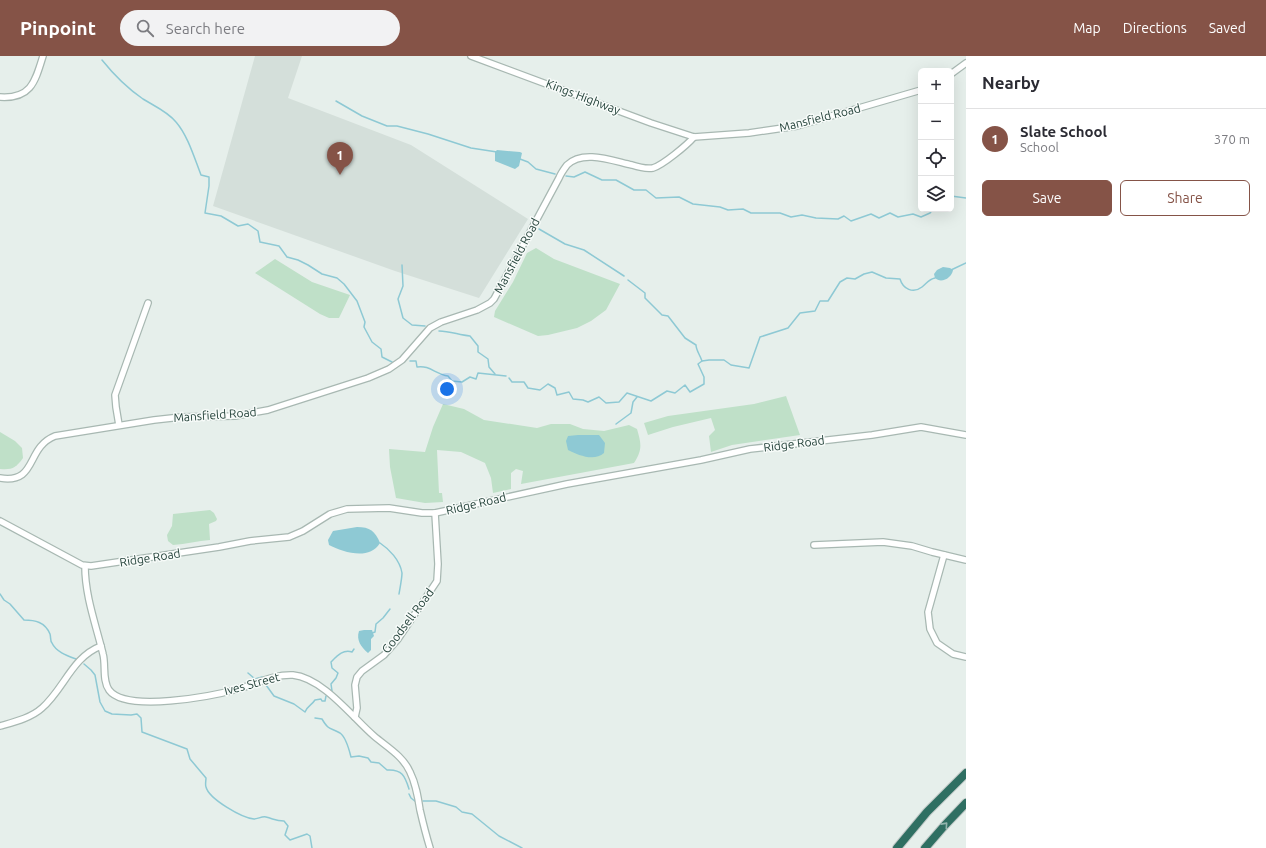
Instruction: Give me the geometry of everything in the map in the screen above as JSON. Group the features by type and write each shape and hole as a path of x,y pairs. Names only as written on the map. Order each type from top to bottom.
{"highway":[{"path":"897,848 930,808 966,773"},
{"path":"925,848 966,803"}],"street":[{"path":"0,97 20,95 29,89 35,81 43,56"},
{"name":"Kings Highway","path":"471,56 651,123 694,137"},
{"path":"954,72 966,63"},
{"name":"Mansfield Road","path":"0,478 17,478 26,472 39,447 48,439 62,434 165,418 235,416 256,413 368,378 389,369 407,356 421,337 430,328 441,322 477,310 494,299 559,178 568,164 576,159 586,157 605,159 640,167 653,168 662,164 694,137 749,133 791,127 918,91"},
{"path":"119,425 115,394 148,303"},
{"name":"Ridge Road","path":"85,566 110,564 250,541 289,537 304,531 330,514 347,509 389,508 422,513 435,513 567,484 701,460 744,450 872,435 921,427 966,435"},
{"name":"Goodsell Road","path":"355,717 357,708 354,685 356,677 384,655 394,644 433,589 436,581 438,564 435,513"},
{"path":"0,521 85,566"},
{"path":"814,545 883,542 912,546 966,560"},
{"path":"944,555 928,612 930,629 937,643 953,654 966,657"},
{"name":"Ives Street","path":"85,566 92,611 104,658 105,679 108,688 112,693 124,699 149,702 181,699 231,691 272,678 291,675 302,677 318,685 329,694 374,736 396,754 408,767 414,782 430,848"},
{"path":"0,726 28,717 43,708 76,664 87,654 101,646"}],"shaded area":[{"path":"255,56 302,56 288,98 411,145 528,219 479,298 395,271 213,206"}],"green space":[{"path":"536,248 554,259 620,284 606,310 591,321 577,328 538,336 494,317 495,311 513,282 527,253"},
{"path":"275,259 312,282 350,295 339,318 329,318 320,314 255,273"},
{"path":"786,396 800,435 732,445 711,452 709,436 715,430 711,418 673,427 648,435 644,423 668,416 754,404"},
{"path":"443,404 464,409 484,420 537,428 551,424 570,424 583,429 604,431 629,425 637,429 640,450 634,463 521,484 523,471 516,469 511,473 511,489 493,493 491,478 485,463 461,452 437,450 439,493 442,493 443,502 425,503 396,498 390,467 389,449 425,452 433,427"},
{"path":"0,432 15,441 22,448 23,458 11,469 0,469"},
{"path":"210,510 214,513 217,519 209,524 210,540 173,545 168,541 167,535 172,526 173,514"}],"water":[{"path":"497,150 522,153 519,166 515,169 495,161 495,152"},
{"path":"943,267 953,270 952,273 946,279 937,280 934,274 937,270"},
{"path":"599,435 605,443 604,453 596,457 586,457 568,450 566,441 568,436"},
{"path":"357,527 372,530 380,543 375,549 369,552 356,553 341,550 329,545 328,540 333,531"},
{"path":"372,630 374,636 371,639 371,650 368,653 361,646 358,637 359,631"}],"waterway":[{"path":"102,60 126,86 137,95 169,115 176,122 184,134 201,175 209,177 205,213 221,216 238,226 248,224 258,231 260,242 279,246 287,257 298,260 322,274 337,278 344,284 357,301 365,322 364,327 372,342 381,349 382,357 392,362"},
{"path":"336,101 362,116 387,126 397,126 471,148 497,152"},
{"path":"520,159 528,162 536,169 555,174"},
{"path":"566,176 574,177 585,172 602,180 616,180 634,190 646,190 656,198 679,197 693,204 720,207 728,210 743,209 751,213 780,213 791,217 802,215 816,218 838,219 844,216 851,221 871,214 879,218 890,213 898,217 913,214 921,217 931,212"},
{"path":"954,196 966,198"},
{"path":"539,229 565,244 584,250 624,276"},
{"path":"951,270 966,263"},
{"path":"402,265 403,286 398,299 403,318 412,325 425,326"},
{"path":"509,378 512,382 524,382 528,388 540,390 548,384 555,388 557,395 569,392 573,399 588,402 599,397 606,403 619,402 627,393 651,401 667,391 675,393 685,385 690,392 704,384 704,377 698,364 702,361 724,360 731,365 749,368 760,337 788,328 800,313 815,311 820,301 828,301 840,282 847,278 855,279 872,272 886,278 900,279 901,283 906,288 912,290 919,289 935,278"},
{"path":"628,280 645,293 645,298 662,315 668,316 685,338 696,345 702,361"},
{"path":"439,331 470,336 478,346 478,352 488,359 489,367 495,374"},
{"path":"410,361 416,361 417,367 426,367 448,376 452,381 462,382 470,377 476,379 478,373 506,376"},
{"path":"616,424 631,413 633,402 637,397"},
{"path":"380,543 394,555 401,568 402,575 399,594"},
{"path":"0,594 24,620 32,620 42,624 48,630 51,642 56,649 76,659"},
{"path":"372,633 375,632 376,624 390,609"},
{"path":"332,691 331,684 338,673 332,668 331,662 340,654 346,651 352,652 354,649"},
{"path":"84,664 95,675 100,702 105,711 112,714 137,714 141,718 142,732 187,749 190,759 206,778 208,792 219,802 234,812 249,818 254,819 264,817 284,821 288,826 285,835 290,840 307,834 310,836 312,848"},
{"path":"248,673 255,679 263,678"},
{"path":"266,685 274,696 294,704 305,712 315,700 321,699 322,701 325,701 326,696"},
{"path":"315,718 322,719 328,727 340,733 344,737 351,757 359,756 368,758 371,762 379,763 387,770 399,772 406,780 409,789"},
{"path":"409,794 416,802"},
{"path":"423,801 436,801 456,807 462,812 472,814 499,836 522,848"}],"place":[{"name":"Slate School","path":"340,175"}]}
